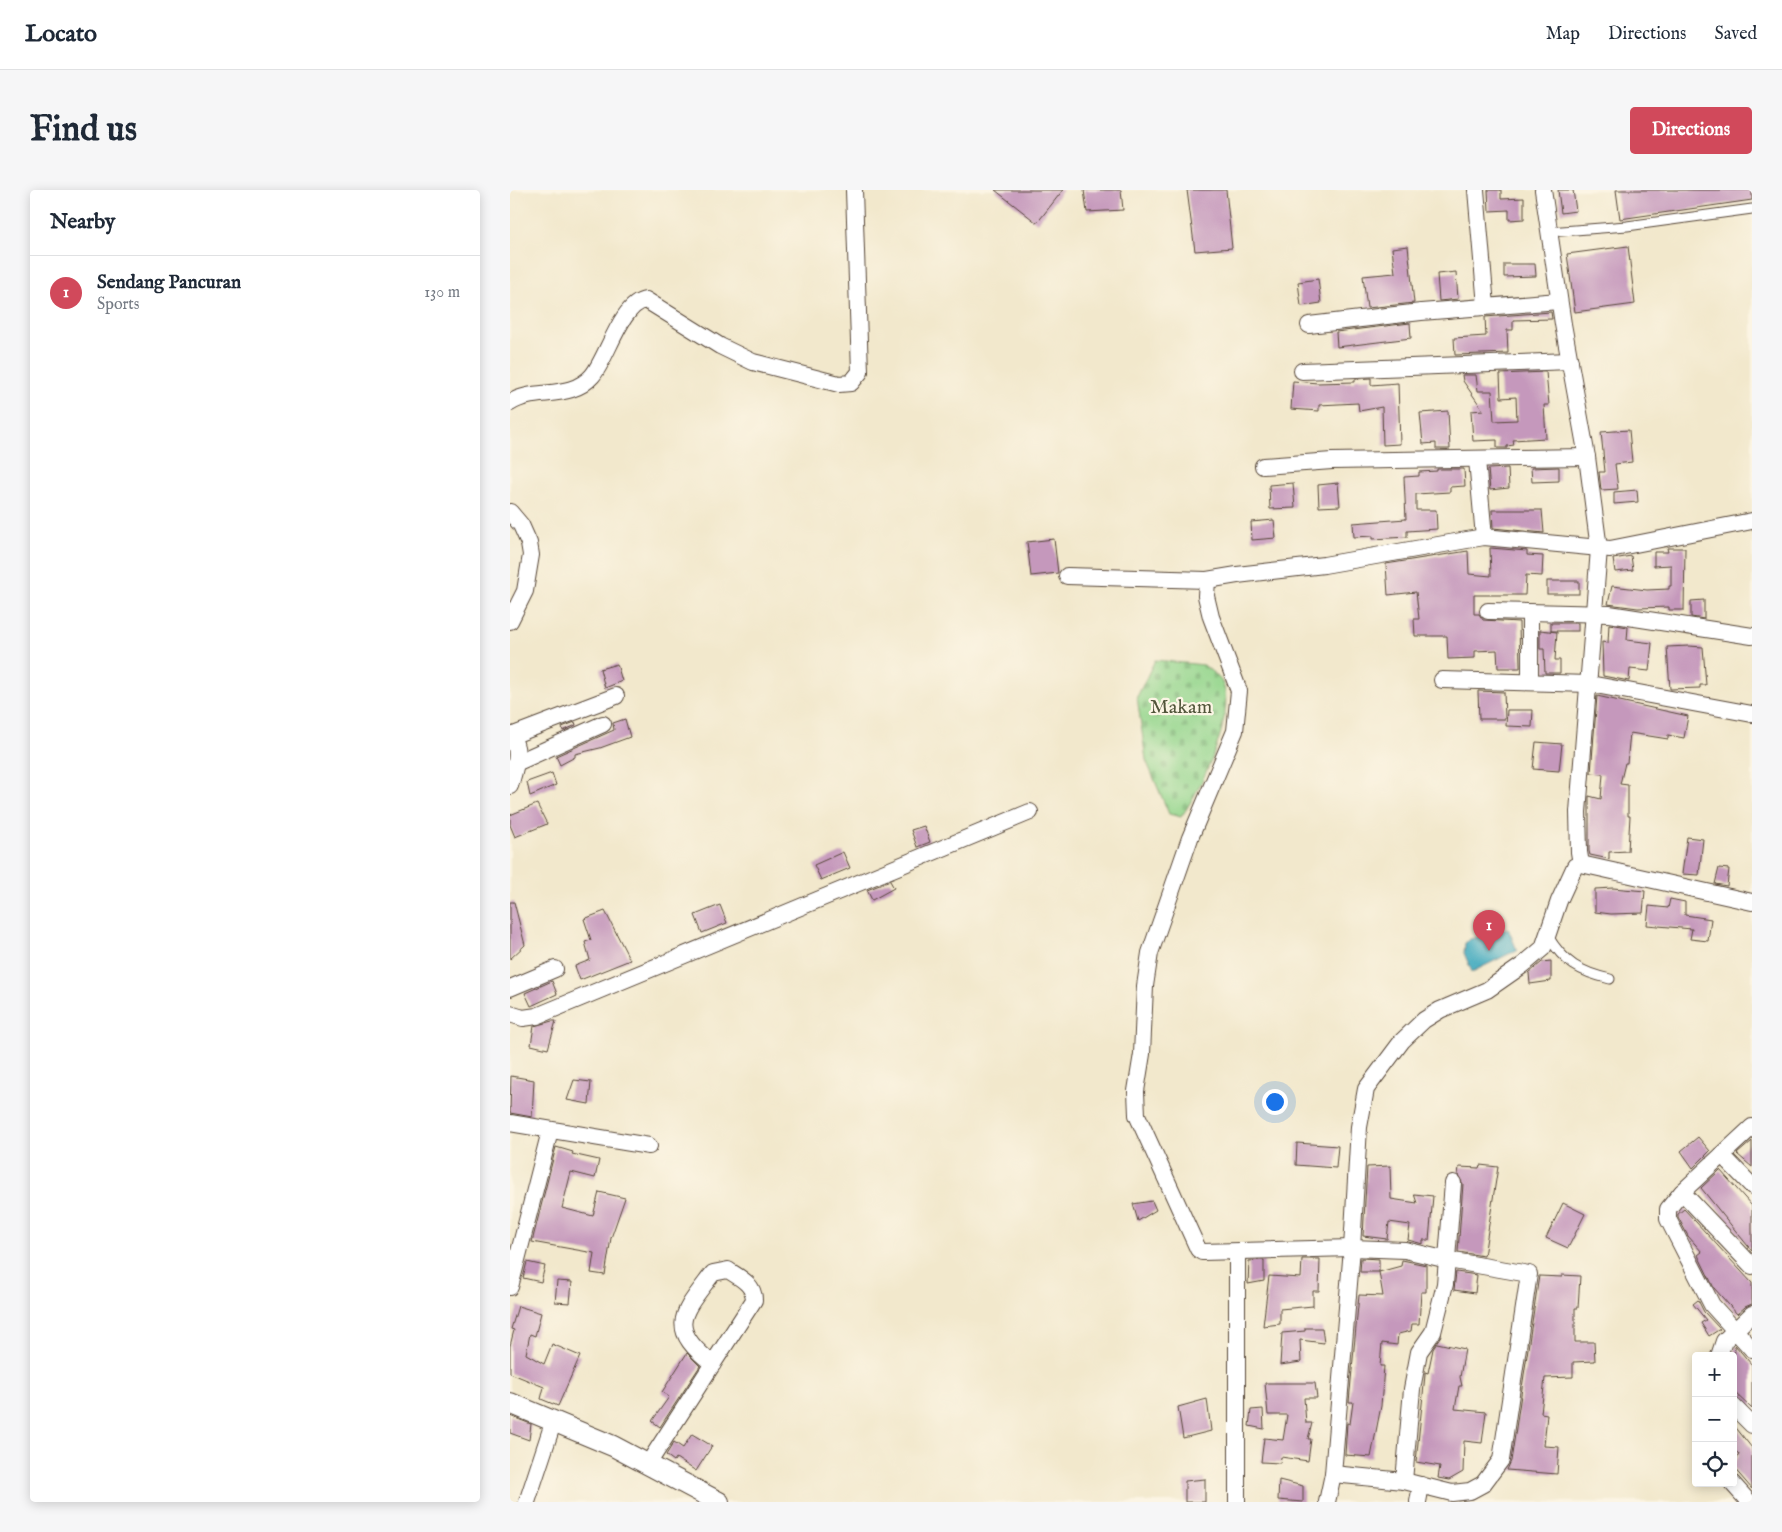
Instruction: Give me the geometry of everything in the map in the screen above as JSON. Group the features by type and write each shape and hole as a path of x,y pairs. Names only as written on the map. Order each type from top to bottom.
{"street":[{"path":"510,404 526,397 557,394 582,385 593,375 631,308 646,300 720,346 754,362 839,384 851,383 860,372 854,190"},
{"path":"1476,190 1486,306"},
{"path":"1544,190 1559,301 1587,457 1599,549 1590,684 1578,812 1581,864"},
{"path":"1309,325 1486,306 1559,301"},
{"path":"1302,371 1570,361"},
{"path":"1263,466 1332,461 1587,457"},
{"path":"1477,460 1484,537"},
{"path":"510,512 521,525 529,543 531,555 526,591 510,621"},
{"path":"1067,576 1207,580 1324,565 1484,537 1610,549 1752,521"},
{"path":"1207,580 1206,596 1211,617 1239,691 1235,730 1190,838 1150,953 1145,986 1136,1107 1137,1115 1148,1144 1163,1170 1198,1249 1202,1252 1352,1248 1405,1250 1448,1260 1529,1274 1501,1460 1483,1484 1470,1491 1452,1493 1404,1481 1333,1474"},
{"path":"1488,611 1595,613 1752,636"},
{"path":"1530,612 1530,681"},
{"path":"1442,680 1590,684 1752,714"},
{"path":"510,786 516,763 516,751 510,736 616,696"},
{"path":"516,763 603,724"},
{"path":"510,1014 523,1018 537,1016 1030,812"},
{"path":"1327,1502 1333,1474 1352,1248 1359,1127 1370,1083 1418,1024 1440,1010 1487,990 1523,965 1543,948 1566,883 1575,866 1581,864 1752,902"},
{"path":"510,988 555,969"},
{"path":"510,1123 649,1146"},
{"path":"1752,1127 1682,1192 1668,1209 1668,1219 1712,1305 1752,1350"},
{"path":"510,1287 550,1131"},
{"path":"1722,1155 1752,1186"},
{"path":"1404,1481 1412,1389 1418,1352 1433,1332 1437,1321 1448,1260 1453,1183"},
{"path":"1682,1192 1752,1266"},
{"path":"1236,1502 1237,1252"},
{"path":"648,1464 713,1364 754,1300 754,1292 749,1285 728,1270 713,1273 683,1317 686,1336 693,1349 713,1364"},
{"path":"1720,1352 1724,1341 1752,1314"},
{"path":"510,1403 613,1446 712,1500"},
{"path":"1737,1410 1752,1425"},
{"path":"527,1502 554,1420"},
{"path":"1418,1502 1421,1485"},
{"path":"1736,1487 1749,1502"}],"lane":[{"path":"1549,232 1627,226 1752,209"},
{"path":"1548,936 1554,946 1574,967 1583,972 1610,979"}],"green space":[{"name":"Makam","path":"1155,660 1204,665 1222,681 1226,698 1225,715 1214,753 1197,790 1181,817 1169,814 1146,760 1137,697"}],"water":[{"path":"1508,928 1517,950 1472,972 1464,953 1465,943 1470,939"}],"building":[{"path":"995,190 1063,190 1037,223"},
{"path":"1084,190 1121,190 1123,210 1087,212"},
{"path":"1187,190 1226,190 1232,248 1195,251"},
{"path":"1488,190 1501,190 1501,199 1524,198 1524,219 1509,220 1509,210 1489,211"},
{"path":"1558,190 1573,190 1576,211 1561,213"},
{"path":"1616,190 1752,190 1752,200 1620,219"},
{"path":"1408,246 1414,303 1367,308 1363,276 1395,273 1392,248"},
{"path":"1628,246 1635,304 1575,312 1567,254"},
{"path":"1504,264 1535,264 1536,276 1504,277"},
{"path":"1456,272 1458,299 1439,301 1437,274"},
{"path":"1318,279 1321,303 1301,306 1298,282"},
{"path":"1551,312 1552,319 1513,320 1513,330 1507,330 1508,353 1455,355 1454,338 1486,336 1485,317"},
{"path":"1410,323 1411,338 1337,347 1336,332"},
{"path":"1546,372 1549,405 1544,405 1546,438 1513,440 1514,445 1507,446 1507,448 1497,448 1497,440 1473,441 1471,411 1483,410 1463,381 1462,375 1476,375 1478,391 1492,391 1494,421 1517,420 1516,397 1501,398 1500,374"},
{"path":"1371,378 1371,385 1398,383 1400,444 1383,445 1382,407 1359,411 1358,403 1319,405 1319,411 1291,409 1293,381 1318,383 1355,382 1355,379"},
{"path":"1448,411 1450,449 1436,449 1436,443 1423,444 1420,413"},
{"path":"1629,430 1632,462 1615,464 1618,489 1601,490 1599,472 1605,472 1601,432"},
{"path":"1559,467 1559,481 1532,482 1531,468"},
{"path":"1508,468 1509,488 1490,490 1488,469"},
{"path":"1437,469 1464,469 1465,486 1450,487 1450,492 1416,494 1416,510 1436,510 1437,529 1407,531 1407,537 1373,539 1373,536 1354,537 1353,523 1406,519 1404,477 1419,476 1419,472 1437,471"},
{"path":"1293,483 1295,508 1270,509 1269,485"},
{"path":"1338,483 1340,506 1319,507 1318,485"},
{"path":"1637,490 1638,502 1614,504 1614,492"},
{"path":"1492,510 1542,510 1544,533 1493,528"},
{"path":"1274,520 1276,538 1252,540 1251,522"},
{"path":"1054,539 1058,573 1031,576 1027,542"},
{"path":"1490,548 1527,551 1527,555 1543,556 1542,576 1526,575 1525,595 1474,595 1474,614 1479,614 1483,620 1519,622 1520,668 1498,668 1497,650 1475,651 1475,658 1448,659 1447,636 1415,636 1414,619 1419,619 1416,592 1388,595 1386,564 1468,551 1469,574 1491,576"},
{"path":"1667,548 1685,548 1684,610 1669,610 1669,607 1638,608 1608,604 1612,586 1647,590 1669,589 1669,586 1671,586 1671,565 1654,566 1654,552 1668,552"},
{"path":"1631,556 1633,570 1615,572 1613,559"},
{"path":"1547,581 1579,581 1579,594 1547,594"},
{"path":"1704,600 1704,619 1691,617 1691,601"},
{"path":"1551,623 1578,623 1578,631 1551,631"},
{"path":"1609,624 1628,627 1627,640 1652,643 1649,671 1630,669 1629,681 1603,676 1602,642 1608,643"},
{"path":"1540,630 1557,632 1555,660 1560,660 1560,673 1545,673 1544,649 1540,649"},
{"path":"1667,647 1703,647 1706,685 1700,685 1700,688 1670,689"},
{"path":"617,664 622,681 605,688 600,669"},
{"path":"1478,691 1504,692 1505,719 1479,719"},
{"path":"1597,696 1688,716 1684,738 1668,735 1668,739 1630,733 1627,763 1625,763 1620,784 1628,785 1628,816 1630,816 1628,851 1609,852 1609,859 1590,855 1589,851 1589,796 1601,799 1603,774 1591,773"},
{"path":"1507,710 1533,710 1532,727 1506,726"},
{"path":"625,719 630,737 600,748 575,754 575,757 560,765 556,756 614,730 613,723"},
{"path":"575,722 576,725 563,731 562,727"},
{"path":"1536,742 1562,744 1559,771 1533,769"},
{"path":"552,773 556,785 530,796 527,782"},
{"path":"537,804 547,824 515,837 510,825 510,815"},
{"path":"924,826 930,842 917,847 911,830"},
{"path":"1687,837 1703,839 1699,875 1682,874"},
{"path":"843,852 850,868 821,880 814,865"},
{"path":"1719,868 1729,869 1727,886 1715,884"},
{"path":"890,881 894,888 872,900 867,890"},
{"path":"1613,888 1645,891 1643,913 1611,914 1595,912 1595,889"},
{"path":"1670,899 1685,902 1685,915 1711,919 1708,941 1690,939 1692,929 1647,925 1649,906 1668,908"},
{"path":"510,902 514,902 525,945 510,959"},
{"path":"720,905 727,923 702,933 695,915"},
{"path":"605,911 630,960 580,980 575,966 590,960 585,942 591,940 584,919"},
{"path":"1551,961 1551,981 1530,984 1529,973 1542,962"},
{"path":"552,981 557,994 531,1006 525,993"},
{"path":"556,1021 548,1049 531,1045 534,1026"},
{"path":"511,1076 534,1080 532,1117 510,1113"},
{"path":"574,1080 591,1082 589,1104 567,1100"},
{"path":"1698,1137 1710,1151 1693,1168 1681,1151"},
{"path":"1752,1141 1752,1167 1737,1154"},
{"path":"1297,1143 1338,1146 1336,1168 1296,1165"},
{"path":"556,1147 573,1152 572,1154 599,1160 595,1178 571,1172 562,1208 593,1216 599,1192 625,1198 611,1238 605,1275 591,1273 594,1253 532,1242"},
{"path":"1480,1165 1498,1167 1484,1256 1458,1252 1463,1184 1458,1175 1459,1167 1479,1168"},
{"path":"1390,1166 1391,1199 1417,1203 1414,1194 1433,1196 1429,1240 1423,1240 1423,1244 1408,1240 1410,1225 1389,1222 1387,1239 1363,1236 1367,1167"},
{"path":"1720,1170 1752,1206 1752,1251 1701,1188"},
{"path":"1152,1201 1156,1210 1138,1221 1133,1204"},
{"path":"1563,1203 1585,1214 1568,1248 1546,1238"},
{"path":"1684,1209 1752,1283 1752,1304 1737,1314 1714,1288 1698,1255 1702,1252 1688,1236 1678,1217 1678,1214"},
{"path":"1361,1258 1379,1259 1379,1272 1360,1272"},
{"path":"1302,1259 1320,1259 1319,1291 1313,1291 1313,1306 1280,1309 1280,1324 1263,1326 1269,1276 1301,1278"},
{"path":"1264,1260 1264,1281 1248,1284 1249,1261"},
{"path":"1402,1260 1426,1265 1426,1292 1421,1292 1419,1324 1412,1324 1411,1331 1398,1334 1397,1345 1382,1343 1380,1366 1384,1366 1381,1406 1371,1457 1345,1455 1347,1423 1350,1424 1353,1402 1349,1402 1359,1295 1383,1296 1379,1272 1401,1266"},
{"path":"527,1262 545,1266 541,1282 523,1278"},
{"path":"1456,1272 1477,1275 1475,1293 1454,1290"},
{"path":"1562,1275 1580,1276 1578,1308 1575,1308 1575,1342 1594,1342 1595,1361 1573,1362 1573,1377 1545,1378 1541,1413 1547,1414 1544,1446 1559,1447 1557,1474 1507,1470 1511,1461 1539,1276 1562,1277"},
{"path":"557,1281 572,1282 570,1303 555,1302"},
{"path":"1698,1300 1704,1312 1720,1329 1709,1336 1701,1323 1706,1320 1693,1304"},
{"path":"518,1306 541,1313 535,1336 530,1334 526,1354 544,1364 552,1344 580,1356 558,1406 541,1399 544,1387 510,1373 510,1346 514,1330 511,1329"},
{"path":"1305,1328 1322,1328 1324,1343 1300,1340 1301,1362 1280,1365 1282,1333 1305,1331"},
{"path":"1437,1343 1465,1349 1460,1377 1462,1386 1459,1386 1455,1409 1486,1412 1482,1443 1464,1441 1463,1472 1449,1480 1438,1478 1440,1466 1416,1462 1425,1372 1428,1373 1433,1349"},
{"path":"1735,1345 1752,1365 1752,1409 1737,1395 1737,1352 1735,1352"},
{"path":"687,1353 700,1366 660,1427 652,1421 669,1397 662,1392"},
{"path":"1265,1383 1315,1383 1317,1398 1304,1398 1306,1423 1312,1423 1308,1439 1311,1439 1308,1461 1281,1457 1280,1463 1261,1462 1264,1438 1283,1440 1287,1415 1268,1415"},
{"path":"1207,1399 1211,1431 1183,1438 1178,1407"},
{"path":"1263,1409 1264,1429 1249,1426 1251,1410"},
{"path":"510,1416 531,1424 529,1440 510,1433"},
{"path":"1737,1429 1752,1448 1752,1489 1737,1472 1739,1454 1737,1452"},
{"path":"692,1434 712,1446 696,1471 676,1458 674,1461 666,1455 674,1442 683,1448"},
{"path":"1205,1479 1205,1502 1185,1502 1185,1481"},
{"path":"1279,1480 1303,1486 1303,1502 1278,1500"}],"place":[{"name":"Sendang Pancuran","path":"1489,951"}]}
